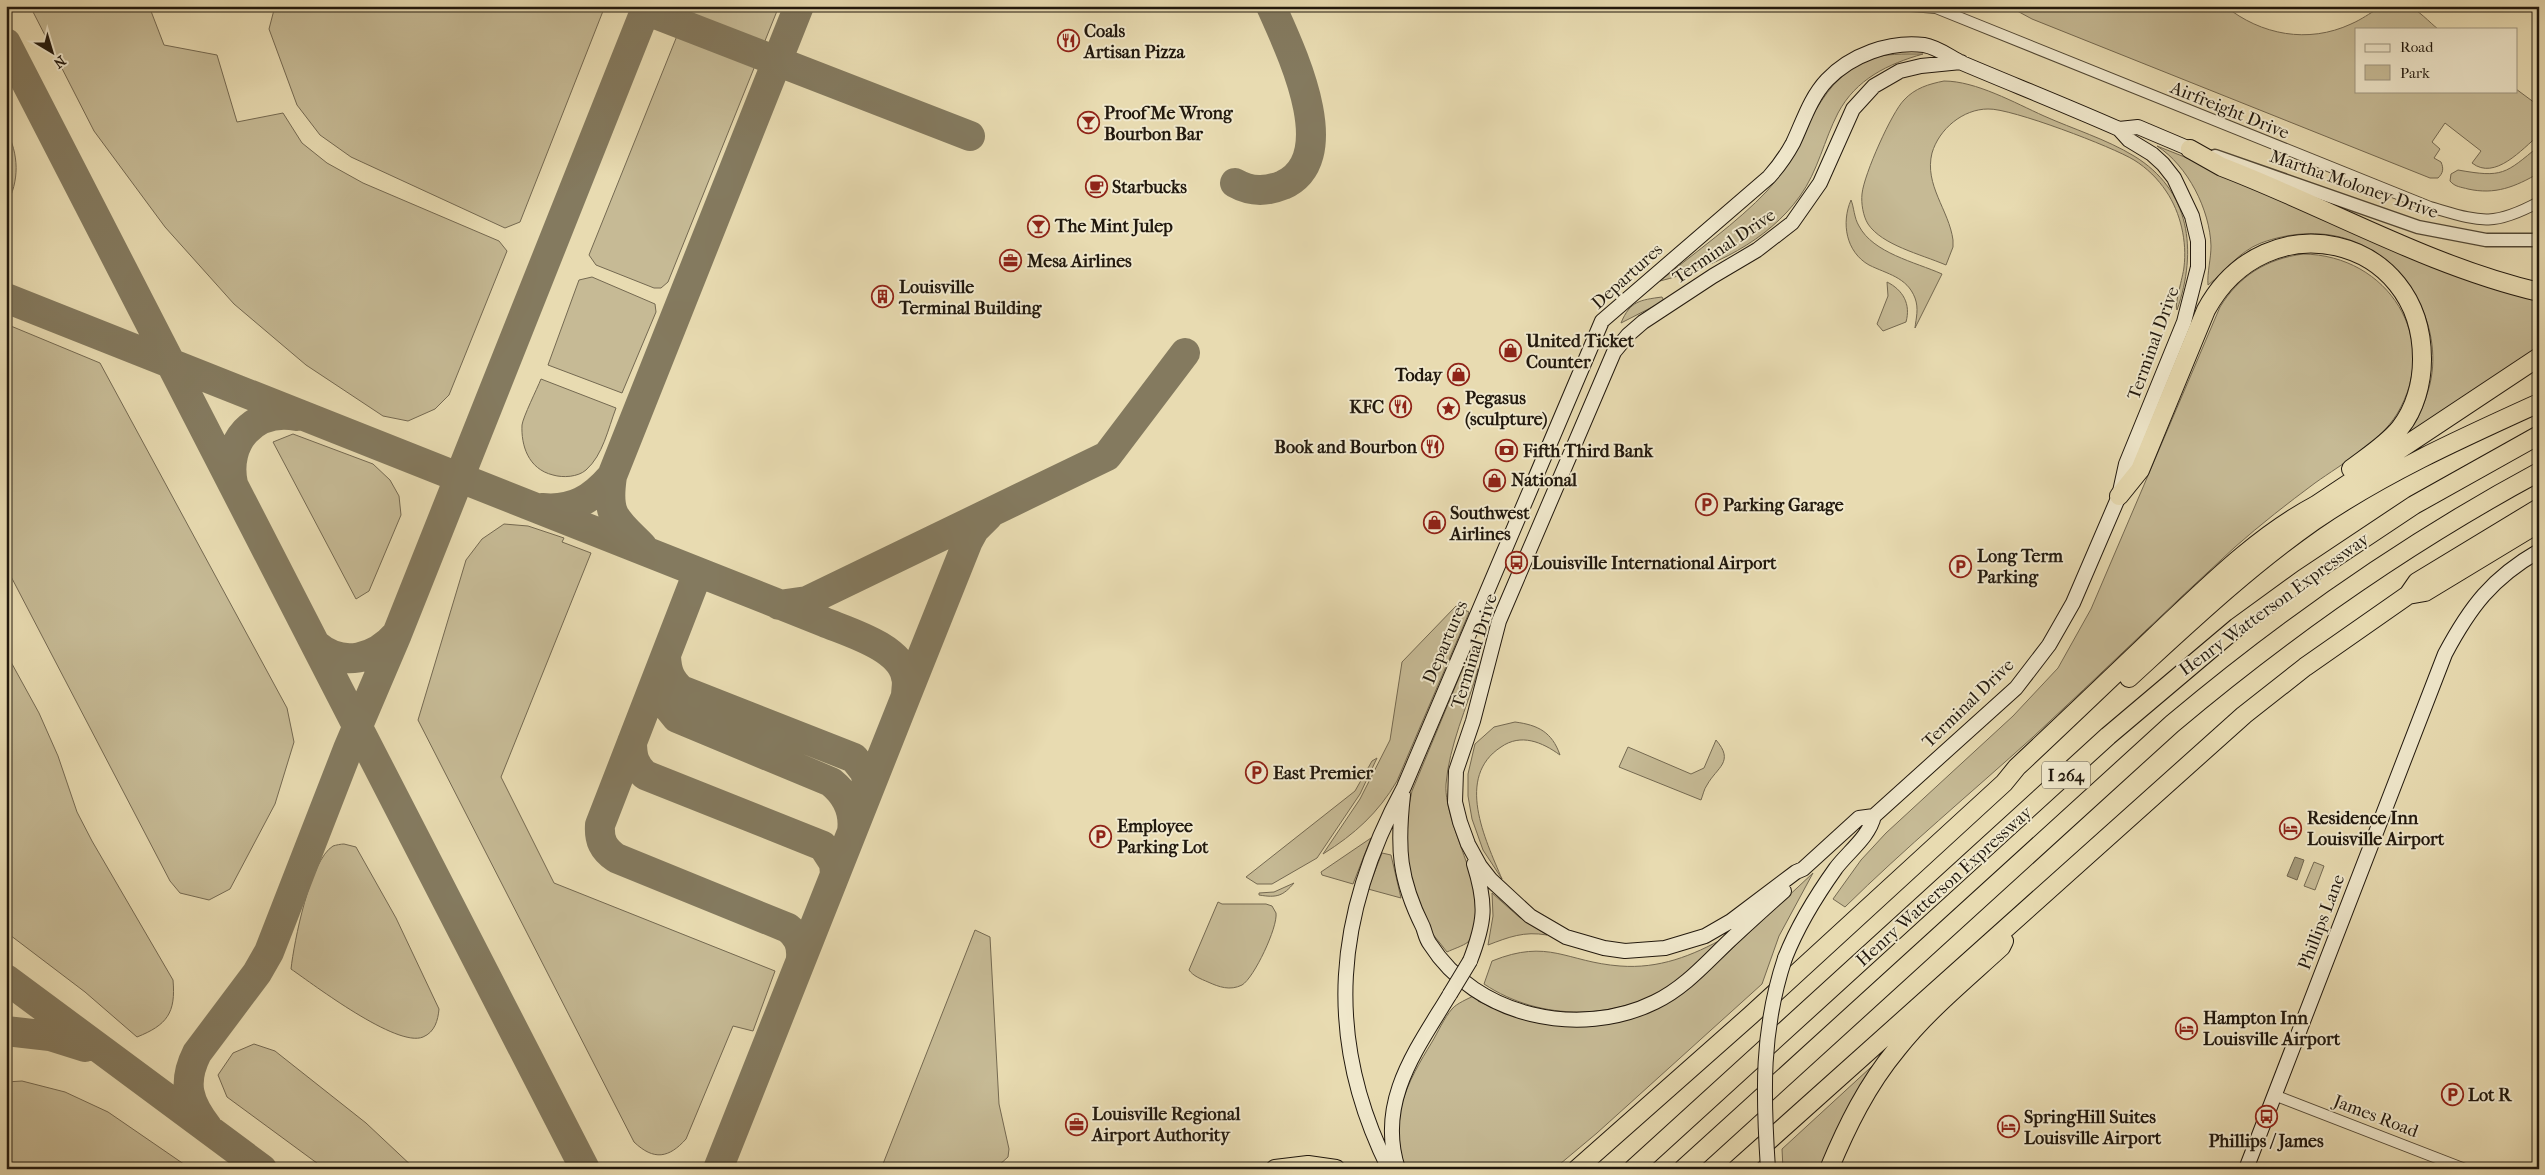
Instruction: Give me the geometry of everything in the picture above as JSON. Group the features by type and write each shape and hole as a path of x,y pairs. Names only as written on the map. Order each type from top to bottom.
{"highway":[{"path":"2190,148 2222,166 2453,265 2499,282 2539,292"},
{"path":"1578,1167 1752,1015 2004,783 2017,767 2181,611 2243,556 2291,518 2310,499 2387,442 2401,427 2418,391 2422,371 2419,328 2401,291 2371,261 2354,252 2335,246 2296,244 2267,251 2242,266 2221,286 2206,310 2140,470 2119,496"},
{"path":"2291,518 2316,506 2539,357"},
{"path":"2004,783 2023,774 2226,589 2316,520 2410,464 2539,403"},
{"name":"Henry Watterson Expressway","path":"1633,1169 2121,724 2230,633 2303,579 2406,510 2539,435"},
{"name":"Henry Watterson Expressway","path":"1683,1169 2172,724 2221,683 2368,574 2432,533 2539,472"},
{"path":"1737,1169 1993,937 2013,923 2244,715 2306,667 2408,595 2417,582 2539,508"},
{"path":"2408,595 2425,592 2539,523"},
{"path":"1829,1169 1852,1117 1896,1049 1920,1022 2000,947 2013,923"},
{"path":"1275,1169 1308,1165 1336,1169"}],"main road":[{"name":"Departures","path":"1404,787 1602,321 1769,177 1792,144 1818,90 1846,64 1864,54 1902,45 1928,46 1961,62"},
{"name":"Terminal Drive","path":"1961,62 2119,129 2129,140 2152,154 2174,178 2192,216 2198,254 2194,285 2184,322 2126,464 2119,496 2073,603 2049,645 2016,688 1874,816 1859,818 1803,869 1796,872 1731,921 1705,936 1665,948 1625,951 1604,948 1566,937 1530,916 1491,880 1468,844 1455,802 1456,771 1473,721 1499,621 1614,352 1628,335 1649,318 1757,250 1792,223 1820,183 1853,109 1874,86 1900,70 1961,62"},
{"path":"2119,129 2138,126 2190,148"},
{"name":"Phillips Lane","path":"2246,1169 2445,654 2460,625 2484,594 2514,567 2539,552"},
{"path":"1404,787 1400,843 1402,864 1412,908 1429,943 1456,974 1465,981 1492,999 1534,1016 1552,1019 1591,1019 1634,1010 1661,999 1693,976 1800,876 1803,869"},
{"path":"1389,1169 1358,1095 1352,1069 1346,1019 1346,969 1351,921 1359,889 1384,826 1404,787"},
{"name":"Terminal Drive","path":"1768,1169 1764,1067 1773,999 1797,931 1817,896 1837,867 1872,828 1874,816"},
{"path":"1398,1169 1391,1135 1391,1112 1396,1094 1404,1074 1470,961 1482,929 1482,893 1468,844"}],"street":[{"name":"Airfreight Drive","path":"1911,6 1936,8 2430,207 2476,220 2514,216 2539,202"},
{"name":"Martha Moloney Drive","path":"2190,148 2418,227 2486,240 2539,240"},
{"name":"James Road","path":"2274,1095 2465,1169"}],"green space":[{"path":"2390,5 2407,6 2411,7 2437,28 2355,28 2355,92 2518,92 2518,90 2539,106 2539,135 2508,161 2499,166 2481,168 2472,163 2481,151 2445,123 2432,142 2440,149 2434,158 2441,162 2443,171 2438,178 2430,178 2032,19 2008,6 2225,6 2239,16 2269,30 2302,35 2335,30 2359,20 2377,9"},
{"path":"30,6 149,6 164,45 217,55 237,122 283,113 302,143 327,163 363,183 499,241 507,251 449,395 435,409 408,421 383,416 306,365 234,304 165,227 94,131"},
{"path":"275,6 605,6 520,222 505,228 351,157 320,135 297,105 269,29"},
{"path":"689,6 779,6 668,282 661,288 654,288 596,265 589,255"},
{"path":"1923,54 1885,68 1864,82 1845,101 1806,186 1787,212 1772,226 1738,250 1719,260 1699,269 1660,281 1729,226 1767,191 1791,157 1821,101 1849,71 1867,60 1880,56"},
{"path":"1944,81 1969,85 1995,94 2112,144 2134,156 2153,170 2167,186 2178,204 2184,223 2187,265 2177,310 2185,257 2184,238 2176,209 2166,191 2152,174 2123,154 2085,138 2039,121 2000,110 1988,109 1970,112 1953,122 1935,144 1930,165 1931,176 1951,229 1953,240 1953,247 1946,265 1902,248 1882,238 1874,231 1865,217 1862,198 1864,185 1879,144 1904,100 1922,87"},
{"path":"6,129 13,148 16,177 6,206"},
{"path":"2157,146 2539,298 2539,348 2407,437 2406,435 2411,430 2426,398 2433,361 2431,339 2425,316 2416,296 2402,277 2386,261 2368,248 2336,236 2304,234 2282,237 2253,247 2208,285 2211,246 2210,232 2202,204 2178,165"},
{"path":"2539,146 2539,173 2513,186 2496,190 2478,191 2458,186 2450,181 2451,174 2458,170 2485,174 2503,172"},
{"path":"1851,200 1859,226 1874,243 1896,256 1942,274 1915,328 1917,306 1915,298 1907,285 1869,265 1855,253 1851,245 1846,227 1846,218"},
{"path":"2303,254 2333,258 2360,269 2382,285 2399,306 2409,331 2413,358 2409,386 2397,414 2389,425 2370,444 2295,498 2235,547 2033,737 1845,907 1833,899 1861,860 1886,833 2013,716 2058,668 2091,609 2220,307 2236,286 2255,271 2277,260"},
{"path":"592,277 655,304 656,312 622,393 548,365 579,280"},
{"path":"1887,282 1901,293 1906,304 1907,315 1906,322 1883,331 1877,324 1888,296"},
{"path":"1662,297 1664,301 1621,323 1632,306 1648,299"},
{"path":"6,324 100,363 287,708 294,742 275,804 230,889 209,900 180,893 170,881 6,567"},
{"path":"541,379 616,408 597,457 586,470 579,474 561,476 544,472 532,462 525,448 522,425"},
{"path":"293,434 373,464 390,480 399,496 401,515 369,591 356,599 273,442"},
{"path":"504,524 528,526 564,538 562,542 591,553 501,777 554,883 775,971 753,1031 733,1026 686,1139 674,1150 661,1155 648,1152 634,1142 418,720 466,560 482,539"},
{"path":"1456,606 1469,612 1468,615 1397,781 1390,793 1365,822 1323,854 1360,799 1390,740 1402,662"},
{"path":"6,653 39,713 58,756 77,812 173,980 173,1001 167,1016 156,1028 137,1037 85,992 6,932"},
{"path":"1468,656 1478,670 1451,755 1446,784 1447,802 1468,867 1478,909 1476,927 1468,942 1447,952 1428,928 1416,901 1407,866 1406,819 1412,791"},
{"path":"1515,722 1531,725 1543,731 1553,741 1560,755 1539,743 1524,740 1516,741 1501,747 1487,760 1479,775 1477,791 1478,809 1482,828 1502,879 1483,850 1472,819 1468,796 1468,774 1475,744 1494,727"},
{"path":"1716,740 1724,754 1724,759 1706,787 1701,800 1619,767 1628,747 1691,774 1704,768"},
{"path":"1377,758 1360,794 1317,858 1272,884 1257,884 1246,877 1355,791 1372,761"},
{"path":"1371,838 1353,884 1322,875 1321,872"},
{"path":"344,844 356,847 396,918 439,1009 437,1021 433,1029 423,1037 411,1038 376,1025 291,969 304,903 317,867 325,854 333,846"},
{"path":"1382,853 1391,855 1401,898 1368,889"},
{"path":"2314,862 2324,866 2315,890 2304,886"},
{"path":"1813,873 1779,936 1762,984 1597,1133 1554,1169 1406,1169 1400,1152 1398,1135 1402,1103 1423,1057 1446,1017 1457,1005 1475,995 1480,998 1478,1001 1493,1008 1544,1023 1677,997 1691,987"},
{"path":"1294,883 1279,895 1259,895 1259,893 1274,892"},
{"path":"1492,893 1519,917 1547,935 1524,934 1488,945 1493,916"},
{"path":"1218,902 1222,904 1266,904 1272,906 1276,913 1273,929 1259,963 1247,980 1238,987 1225,988 1212,984 1197,977 1189,970"},
{"path":"975,930 990,937 999,1104 1009,1149 1008,1157 998,1166 999,1169 881,1169"},
{"path":"1726,937 1695,967 1675,983 1653,996 1629,1005 1605,1010 1580,1012 1554,1010 1530,1005 1506,996 1484,984 1492,961 1512,954 1543,951 1601,964 1620,966 1648,965 1675,960 1701,950"},
{"path":"254,1044 275,1051 366,1123 415,1169 325,1169 227,1097 218,1075 233,1053"},
{"path":"1882,1057 1825,1169 1783,1169 1782,1149"},
{"path":"22,1081 65,1092 108,1112 191,1169 6,1169 6,1082"}],"shaded area":[{"path":"2295,857 2304,860 2297,880 2287,876"}],"taxiway":[{"path":"208,1128 196,1110 189,1092 192,1064 197,1053 257,973 269,952 348,749 397,634 647,6"},
{"path":"542,508 563,508 581,502 597,491 612,476 799,6"},
{"path":"1235,183 1259,190 1283,185 1301,171 1309,151 1311,127 1307,101 1289,47 1271,6"},
{"path":"645,10 970,136"},
{"path":"6,43 585,1169"},
{"path":"6,298 846,631 884,649 902,666 907,684 906,696 718,1169"},
{"path":"779,605 807,601 1107,456 1185,353"},
{"path":"233,484 231,469 233,455 245,431 255,423 268,417 282,415 297,416"},
{"path":"612,476 610,489 612,509 619,523 642,546"},
{"path":"906,696 968,541 974,530 988,516"},
{"path":"698,572 600,825 601,840 605,848 616,858 788,928 799,941 801,958"},
{"path":"316,645 326,652 337,656 358,658 379,650 397,634"},
{"path":"666,657 670,675 674,683 681,690 854,758 865,772 869,788"},
{"path":"659,674 664,702 677,718 831,782 849,804 853,824 852,832"},
{"path":"632,742 634,760 638,768 645,775 823,846 834,863 835,874"},
{"path":"6,979 262,1169"},
{"path":"6,1031 50,1036 85,1047"}],"place":[{"name":"Coals Artisan Pizza","path":"1068,41"},
{"name":"Proof Me Wrong Bourbon Bar","path":"1088,123"},
{"name":"Starbucks","path":"1096,187"},
{"name":"The Mint Julep","path":"1039,226"},
{"name":"Mesa Airlines","path":"1011,261"},
{"name":"Louisville Terminal Building","path":"883,297"},
{"name":"United Ticket Counter","path":"1510,351"},
{"name":"Today","path":"1458,375"},
{"name":"KFC","path":"1400,407"},
{"name":"Pegasus (sculpture)","path":"1449,408"},
{"name":"Book and Bourbon","path":"1433,447"},
{"name":"Fifth Third Bank","path":"1507,451"},
{"name":"National","path":"1495,480"},
{"name":"Parking Garage","path":"1707,505"},
{"name":"Southwest Airlines","path":"1434,523"},
{"name":"Louisville International Airport","path":"1516,563"},
{"name":"Long Term Parking","path":"1961,566"},
{"name":"East Premier","path":"1257,773"},
{"name":"Residence Inn Louisville Airport","path":"2291,828"},
{"name":"Employee Parking Lot","path":"1101,836"},
{"name":"Hampton Inn Louisville Airport","path":"2187,1028"},
{"name":"Lot R","path":"2452,1095"},
{"name":"Phillips / James","path":"2266,1116"},
{"name":"Louisville Regional Airport Authority","path":"1076,1124"},
{"name":"SpringHill Suites Louisville Airport","path":"2008,1127"}]}
